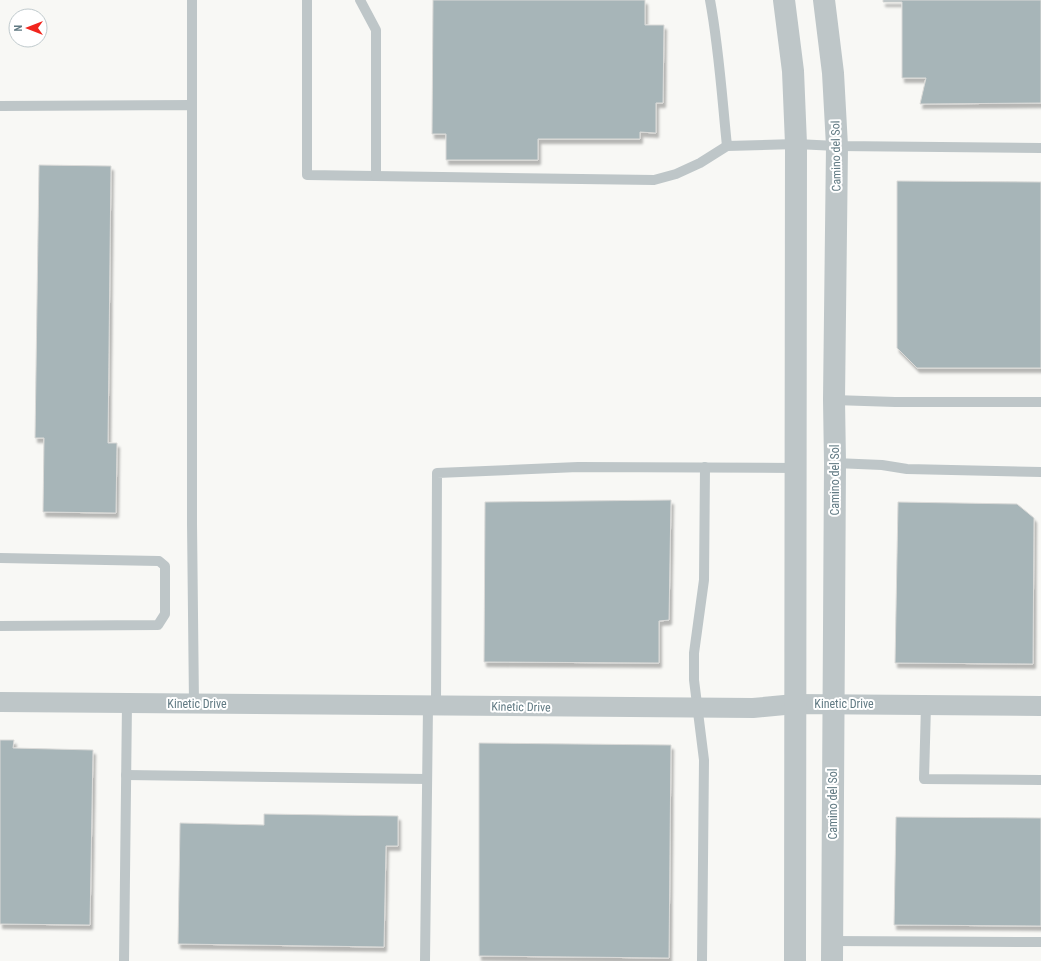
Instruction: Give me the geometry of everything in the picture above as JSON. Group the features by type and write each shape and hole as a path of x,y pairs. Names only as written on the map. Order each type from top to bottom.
{"street":[{"path":"784,0 793,71 796,144 795,961"},
{"name":"Camino del Sol","path":"824,0 833,73 838,146 834,400 835,463 832,951"},
{"name":"Kinetic Drive","path":"0,702 698,708 753,708 795,704 1041,706"}],"lane":[{"path":"192,0 192,524 194,704"},
{"path":"307,0 307,175 654,180 676,174 700,163 727,146 796,144 838,146 1041,148"},
{"path":"360,0 376,30 376,176"},
{"path":"710,0 721,78 727,146"},
{"path":"0,106 192,105"},
{"path":"834,400 895,402 1041,402"},
{"path":"835,463 882,465 906,469 1041,472"},
{"path":"425,961 427,779 432,706 437,473 578,467 795,468"},
{"path":"702,961 704,760 694,680 694,652 704,580 705,467"},
{"path":"0,558 159,561 165,566 165,614 158,625 0,626"},
{"path":"124,961 127,703"},
{"path":"926,705 924,779 1041,780"},
{"path":"126,775 427,779"},
{"path":"832,951 1041,942"}],"building":[{"path":"433,0 645,0 645,25 664,25 663,103 656,103 656,133 640,132 640,139 538,139 538,160 446,160 446,134 432,134"},
{"path":"883,0 1041,0 1041,103 920,104 926,78 902,78 902,2 883,2"},
{"path":"39,165 111,166 108,443 117,443 116,513 43,512 44,438 35,438"},
{"path":"897,181 1041,182 1041,368 917,368 897,348"},
{"path":"671,500 669,620 659,621 659,663 484,662 485,502"},
{"path":"898,502 1017,504 1034,518 1033,664 895,663"},
{"path":"0,740 14,740 13,748 93,750 90,925 0,924"},
{"path":"479,743 671,745 669,958 479,956"},
{"path":"264,814 398,816 398,846 386,846 384,947 178,944 180,823 264,825"},
{"path":"896,817 1041,818 1041,926 894,925"}]}
